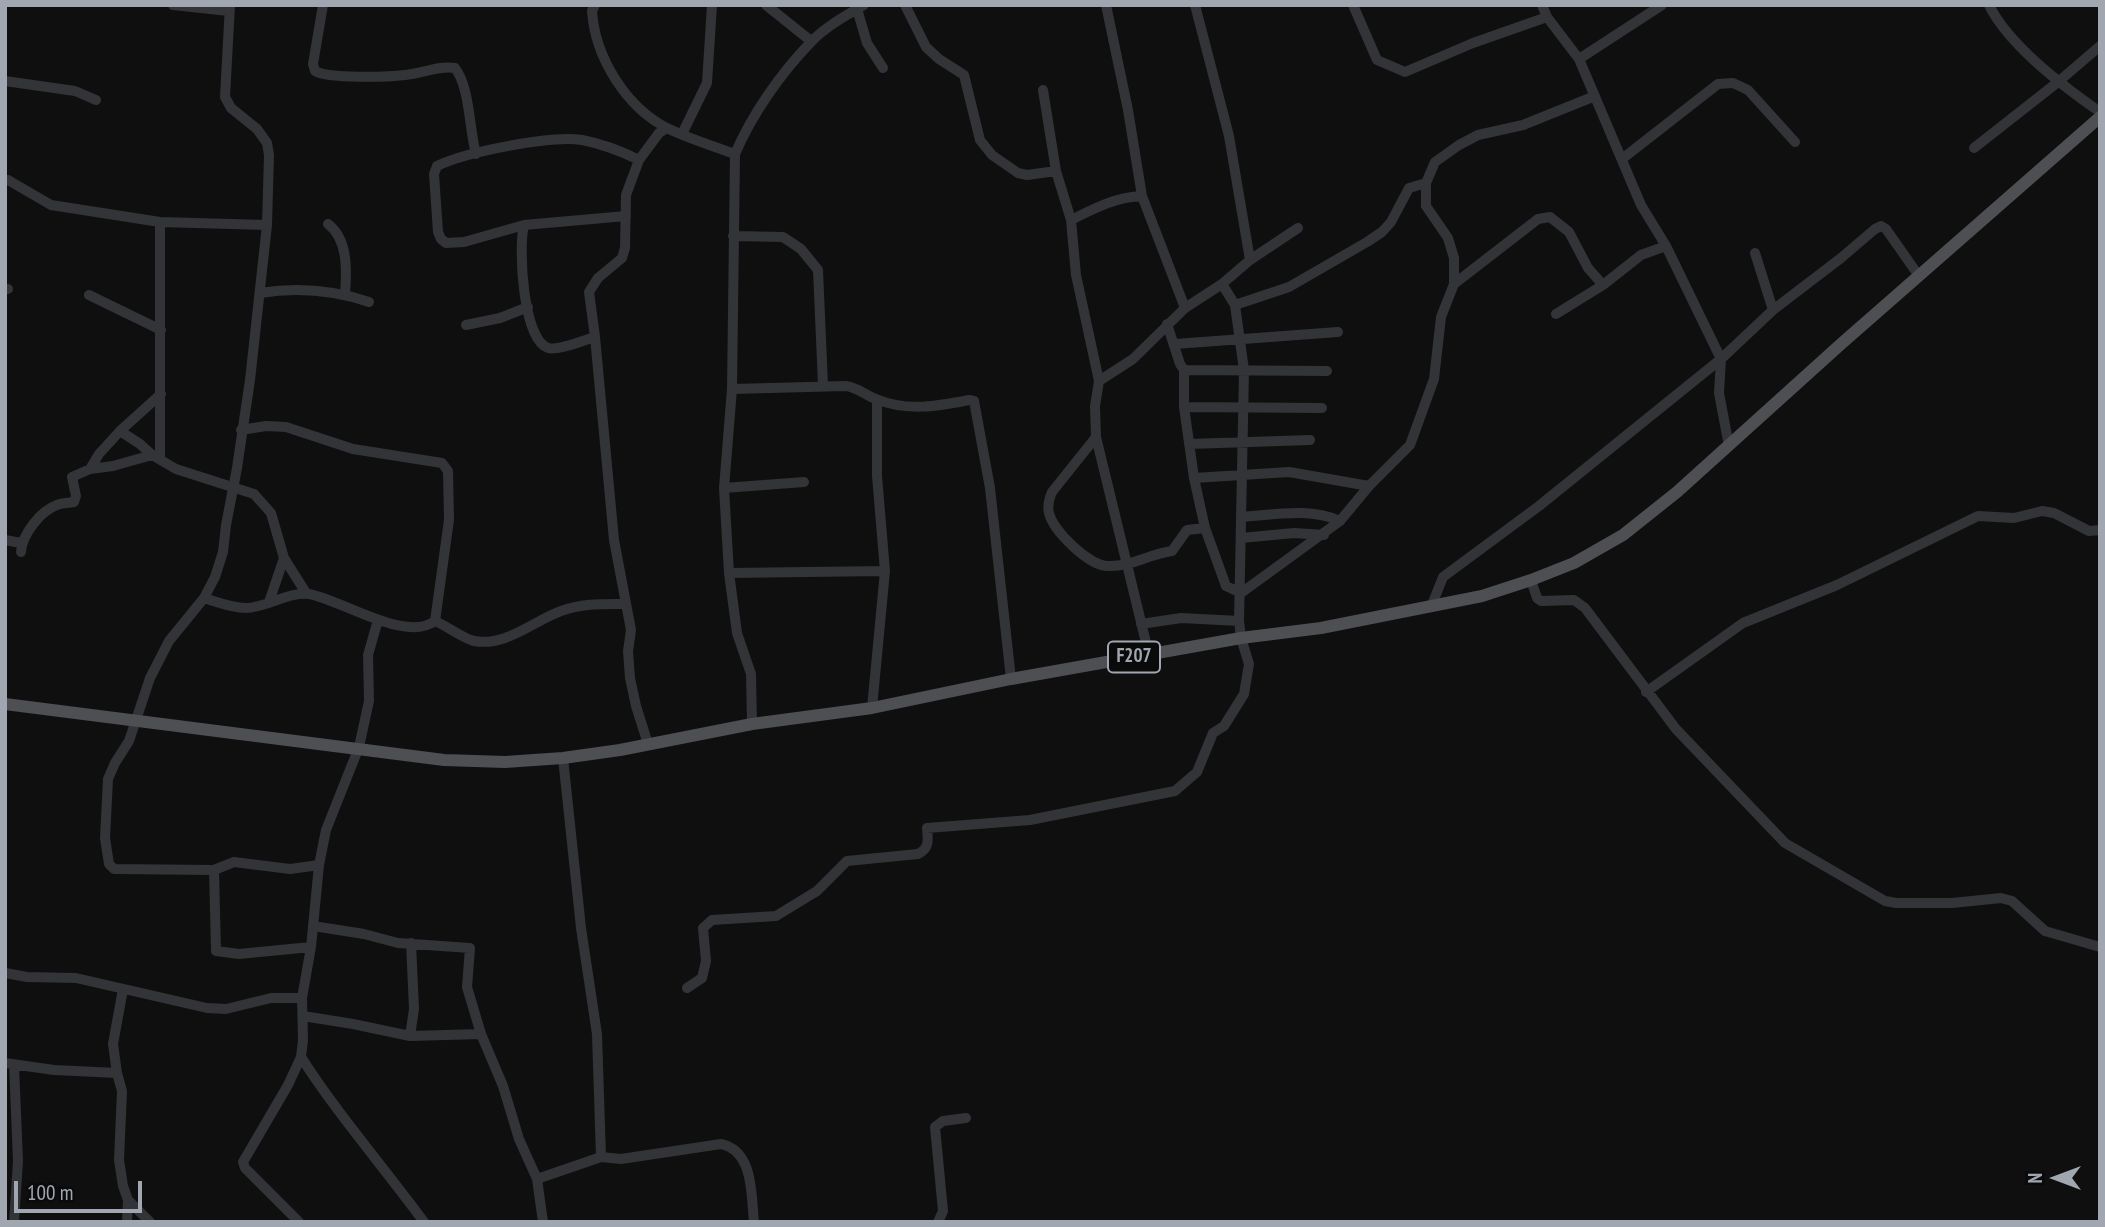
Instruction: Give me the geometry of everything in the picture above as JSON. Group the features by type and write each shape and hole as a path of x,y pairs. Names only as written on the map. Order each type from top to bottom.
{"main road":[{"name":"F207","path":"5,704 359,747 444,760 505,762 563,758 752,724 872,708 1011,679 1241,638 1321,628 1482,596 1574,563 1623,535 1677,492 2100,115"}],"street":[{"path":"173,5 230,8 225,97 231,108 257,129 267,144 267,225 250,380 223,552 215,577 204,598 169,641 150,678 129,741 108,779 105,838 109,864 114,869 214,870 234,862 290,869 319,865"},
{"path":"323,5 313,64 315,71 328,76 406,75 446,67 455,68 464,84 470,134 476,154"},
{"path":"596,5 592,11 595,39 618,82 641,109 667,128 735,153"},
{"path":"682,134 707,83 712,5"},
{"path":"766,5 811,41"},
{"path":"905,5 926,47 964,75 980,140 992,156 1018,173 1027,175 1056,171"},
{"path":"1106,5 1128,110 1142,196 1185,309"},
{"path":"1195,5 1229,136 1250,260"},
{"path":"1353,5 1377,60 1405,72 1473,43 1547,17"},
{"path":"1542,5 1547,17 1579,59 1641,205 1666,246 1721,359 1719,393 1729,446"},
{"path":"1579,59 1662,5"},
{"path":"1989,5 1996,21 2058,82 2100,115"},
{"path":"752,724 751,674 737,633 729,573 724,488 732,389 735,153 749,122 811,41 860,7 867,43 883,68"},
{"path":"1974,148 2100,46"},
{"path":"5,81 75,91 96,100"},
{"path":"1622,159 1718,84 1733,83 1748,90 1796,142"},
{"path":"1043,90 1056,171 1071,220 1076,275 1099,381 1095,406 1096,437 1149,655"},
{"path":"1241,593 1324,535 1340,521 1368,486 1410,446 1434,379 1441,317 1454,284 1454,258 1448,238 1426,206 1426,183 1435,162 1468,140 1500,128 1523,125 1595,96"},
{"path":"648,744 635,706 630,678 628,651 631,630 614,540 589,292 598,278 622,258 626,195 639,160 667,128"},
{"path":"626,216 524,225 464,242 446,243 441,239 434,199 434,174 437,166 476,154 543,142 579,140 608,146 639,160"},
{"path":"5,180 51,205 160,222 180,220 267,225"},
{"path":"1235,305 1289,287 1367,242 1391,222 1409,188 1426,183"},
{"path":"1071,220 1102,204 1125,197 1142,196"},
{"path":"1454,284 1538,219 1550,217 1569,232 1588,268 1603,285"},
{"path":"156,456 161,394 160,222"},
{"path":"328,223 341,238 346,274 345,294"},
{"path":"524,225 521,257 532,330 540,343 553,349 595,337"},
{"path":"1431,607 1443,577 1539,506 1721,359 1773,310 1881,226 1886,229 1919,276"},
{"path":"1099,381 1133,359 1185,309 1298,228"},
{"path":"733,236 783,237 800,249 818,270 823,385"},
{"path":"1556,314 1603,285 1641,255 1666,246"},
{"path":"1755,253 1773,310"},
{"path":"687,988 702,978 706,961 703,928 706,924 712,920 776,916 817,891 847,861 918,854 928,845 927,828 1030,820 1175,791 1197,772 1213,733 1224,726 1244,694 1249,664 1239,621 1244,370 1235,305 1222,284"},
{"path":"260,292 289,289 345,294 369,302"},
{"path":"89,295 161,330"},
{"path":"466,325 500,318 528,307"},
{"path":"1167,324 1184,370 1184,407 1194,478 1205,528 1226,586 1241,593"},
{"path":"1175,344 1338,332"},
{"path":"1184,370 1327,371"},
{"path":"732,389 823,385 858,388 877,400 930,407 974,401 990,488 1011,679"},
{"path":"90,469 99,454 120,431 161,394"},
{"path":"872,708 885,571 877,476 877,400"},
{"path":"1184,407 1322,408"},
{"path":"204,598 247,608 306,593 378,620 413,627 427,627 435,621 449,520 448,471 442,463 353,449 286,427 265,426 242,430"},
{"path":"120,431 176,469 254,494 271,513 284,558 306,593"},
{"path":"1096,437 1052,492 1048,502 1049,515 1064,539 1096,564 1105,567 1129,565 1161,552 1172,551 1187,530 1205,528"},
{"path":"1189,444 1310,440"},
{"path":"5,541 21,548 34,522 57,505 74,502 76,496 72,477 90,469 156,456"},
{"path":"1194,478 1289,472 1368,486"},
{"path":"724,488 804,482"},
{"path":"1646,692 1742,623 1837,585 1978,516 2014,518 2042,511 2054,513 2089,531 2100,530"},
{"path":"1241,517 1302,512 1330,516 1340,521"},
{"path":"1241,538 1294,533 1324,535"},
{"path":"269,602 284,558"},
{"path":"729,573 885,571"},
{"path":"1531,580 1537,598 1541,601 1574,600 1579,603 1676,729 1785,844 1874,897 1896,904 1952,903 2001,898 2012,901 2045,931 2100,947"},
{"path":"435,621 453,628 473,641 486,642 510,637 561,611 590,604 626,604"},
{"path":"1141,624 1181,618 1239,621"},
{"path":"299,1222 243,1163 301,1057 302,998 311,947 319,865 326,830 359,747 369,701 368,655 378,620"},
{"path":"563,758 581,929 597,1034 601,1157"},
{"path":"214,870 216,951 239,954 311,947"},
{"path":"313,926 364,934 398,943 470,948 467,987 519,1139 537,1179 543,1222"},
{"path":"410,1036 414,1009 411,943"},
{"path":"5,973 27,977 76,978 173,1002 226,1009 271,998 302,998"},
{"path":"122,989 113,1044 122,1091 120,1160 128,1200 127,1222"},
{"path":"303,1016 410,1036 481,1034"},
{"path":"301,1057 324,1093 424,1222"},
{"path":"14,1222 18,1161 10,1064 117,1073"},
{"path":"938,1222 943,1211 935,1127 943,1121 966,1118"},
{"path":"537,1179 601,1157 621,1159 721,1143 729,1145 741,1156 746,1166 754,1222"},
{"path":"128,1200 150,1222"}]}
